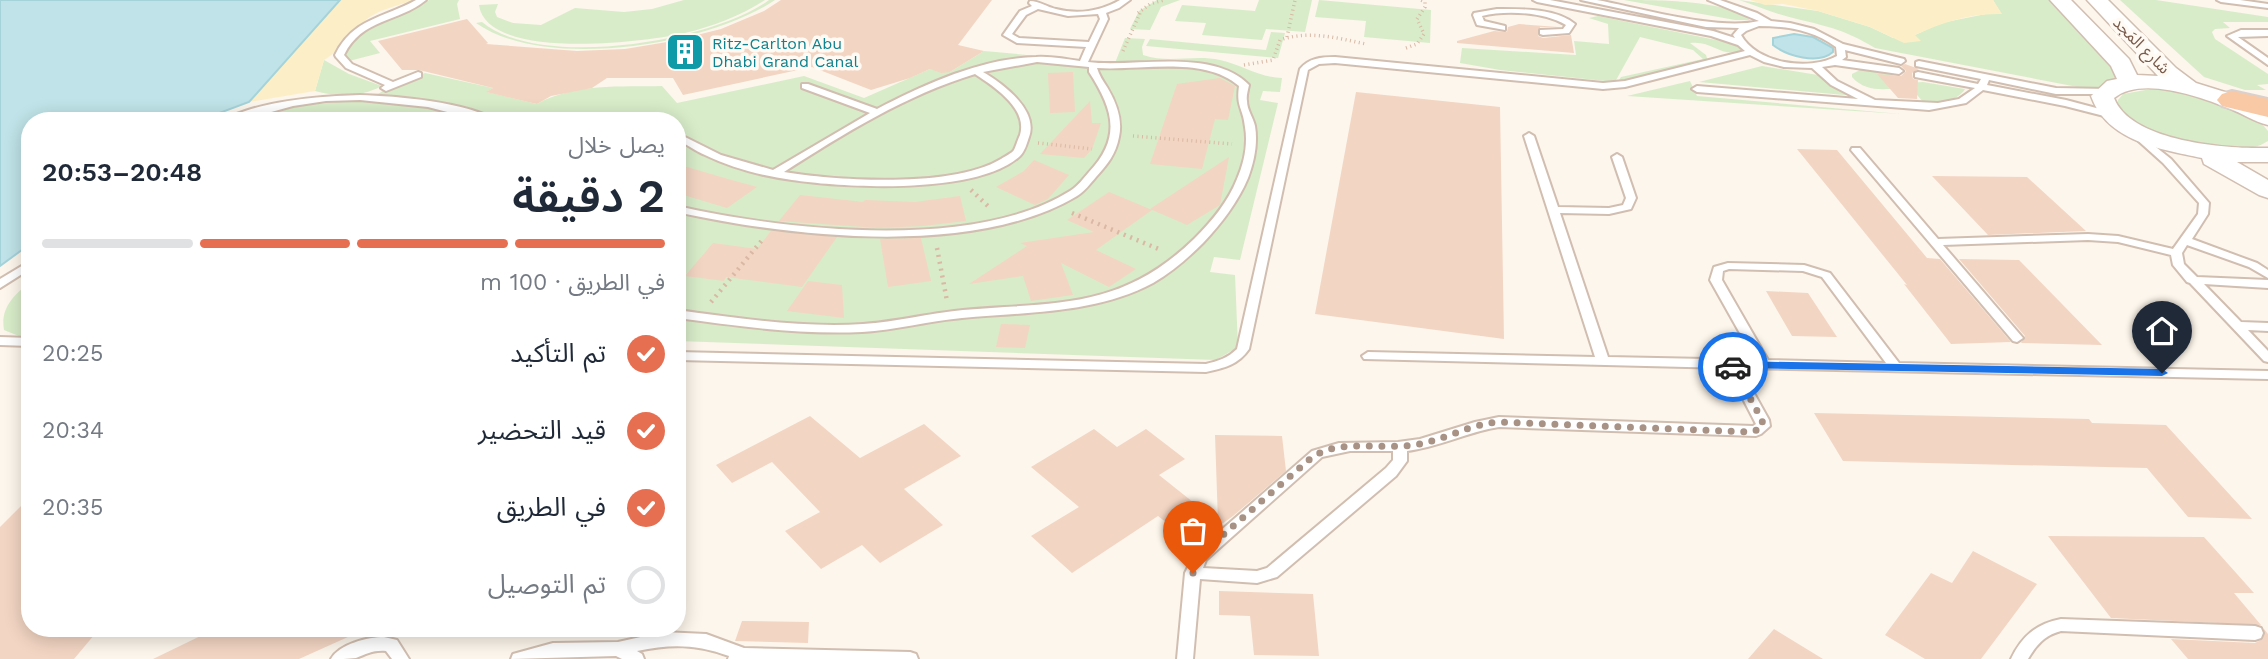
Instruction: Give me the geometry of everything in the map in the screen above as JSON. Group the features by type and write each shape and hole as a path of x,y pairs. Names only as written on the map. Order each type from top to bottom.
{"highway":[{"path":"2232,100 2268,108"}],"street":[{"name":"شارع المَجد","path":"2060,0 2121,64 2130,83"},
{"name":"شارع المَجد","path":"2097,0 2168,73 2188,88"},
{"path":"2268,118 2232,100 2188,88 2130,83 2105,91 2102,102 2120,121 2158,140 2195,150 2236,156 2268,155"},
{"path":"2195,150 2268,190"}],"lane":[{"path":"391,85 349,66 339,55 352,36 367,24 422,0"},
{"path":"1091,45 1011,38 1008,32 1034,3 1067,13 1101,11 1126,0"},
{"path":"1511,12 1518,0"},
{"path":"1537,0 1713,34 1740,43 1751,52 1787,64 1815,66 1835,62 1900,66"},
{"path":"1585,0 1706,24 1769,24 1810,30 1840,46 1900,66"},
{"path":"1712,0 1754,15 1769,24"},
{"path":"2221,0 2268,6"},
{"path":"1564,19 1577,8"},
{"path":"686,211 772,228 869,234 933,230 1003,221 1052,205 1084,186 1095,176 1111,151 1116,123 1112,101 1088,64 1091,45 1104,19 1101,11"},
{"path":"1502,28 1480,23 1477,15 1486,11 1511,12 1564,19 1571,24 1570,29 1543,32"},
{"path":"1740,43 1737,35 1749,26"},
{"path":"2268,33 2241,33 2231,36 2268,62"},
{"path":"1835,62 1843,53 1840,46"},
{"path":"686,356 1206,368 1220,366 1231,361 1243,349 1304,68 1307,65 1335,60 1603,86 1625,84 1751,52"},
{"path":"686,315 789,327 890,325 950,316 1032,311 1086,303 1134,288 1154,278 1191,251 1217,220 1236,192 1251,145 1251,126 1243,105 1245,87 1236,77 1210,69 1180,65 1026,60 977,72 877,113 827,139 774,174"},
{"path":"1815,66 1834,83 1874,105"},
{"path":"1919,69 2078,106 2120,121 2167,161 2204,203 2203,214 2176,253 2179,265 2268,358"},
{"path":"686,141 720,158 774,174 877,182 958,177 995,167 1016,153 1024,141 1024,120 1015,102 977,72"},
{"path":"372,98 391,85 418,75"},
{"path":"1697,89 1915,107 1943,106 1965,100 1984,82 2056,90 2105,91"},
{"path":"805,86 877,113"},
{"path":"259,112 293,102 330,97 372,98 460,112"},
{"path":"1529,136 1603,362"},
{"path":"1856,150 2017,338"},
{"path":"2167,161 2176,154 2195,150"},
{"path":"1553,210 1609,211 1627,207 1631,198 1617,157"},
{"path":"1934,242 2088,237 2118,239 2176,253"},
{"path":"2185,240 2253,265 2268,275"},
{"path":"1764,365 1716,280 1717,269 1728,266 1804,268 1826,275 1896,368"},
{"path":"0,284 21,270"},
{"path":"2191,280 2268,284"},
{"path":"2236,326 2268,327"},
{"path":"0,341 21,342"},
{"path":"1368,356 2268,374"},
{"path":"1185,659 1193,573 1200,557 1317,454 1341,447 1400,446 1432,441 1470,426 1499,422 1751,432 1760,429 1763,426 1762,420 1731,364"},
{"path":"1193,573 1256,578 1272,573 1391,472 1399,461 1400,446"},
{"path":"2019,659 2035,634 2061,625 2255,633"},
{"path":"519,659 554,650 618,649 663,639 685,639 706,641 738,657 910,659"},
{"path":"339,659 365,645 380,642 391,645 401,659"},
{"path":"618,649 636,659"}],"path":[{"path":"1287,37 1295,0"},
{"path":"1400,49 1417,44 1424,34 1417,19 1425,7 1425,2 1420,0"},
{"path":"1128,55 1123,51 1140,13"},
{"path":"1238,65 1255,65 1273,60 1278,44 1287,37 1309,34 1378,46"},
{"path":"1115,134 1251,145"},
{"path":"1024,141 1111,151"},
{"path":"958,177 1003,221"},
{"path":"1052,205 1181,258"},
{"path":"699,317 772,228"},
{"path":"933,230 950,316"}],"green space":[{"path":"429,0 459,0 457,4 460,19 370,41 380,53 349,61 345,56 350,45 369,28"},
{"path":"684,0 765,0 726,20 685,33 637,40 570,44 509,35 489,23 479,5 498,4 495,12 497,17 513,23 541,25 575,8 624,12 652,9"},
{"path":"769,0 775,0 746,16 710,29 670,40 627,47 584,49 543,46 506,38 476,23 482,22 508,37 543,45 626,45 708,28 743,15"},
{"path":"1157,0 1180,0 1161,7 1150,30 1130,29 1139,11"},
{"path":"1259,0 1312,0 1305,32 1266,29 1262,40 1202,35 1206,23 1175,21 1182,5 1255,11"},
{"path":"1319,0 1431,10 1430,43 1364,37 1366,21 1315,17"},
{"path":"1624,0 1709,5 1740,13 1750,20 1735,20"},
{"path":"1739,0 1818,11 1870,27 1893,38 1915,35 1941,23 1986,14 2001,14 1993,0 2055,0 2121,76 2114,84 2088,89 1875,48 1837,30"},
{"path":"2120,0 2156,0 2268,17 2268,22 2223,22 2230,28 2215,29 2212,32 2215,39 2268,74 2268,84 2257,85 2266,90 2245,90 2204,77"},
{"path":"1598,16 1731,43 1738,45 1742,51 1734,53 1705,44 1690,43 1706,55 1708,61 1617,83 1621,77 1703,59 1693,50 1640,37 1615,82 1460,63 1462,48 1576,55 1574,41 1609,44 1608,24 1589,18"},
{"path":"1271,32 1285,33 1278,58 1146,46 1150,39 1266,50"},
{"path":"1125,38 1145,39 1143,55 1153,58 1210,58 1282,78 1280,92 1263,91 1260,100 1278,103 1240,260 1214,257 1210,272 1235,275 1238,347 1216,360 686,341 686,112 276,112 300,106 372,98 392,85 425,73 493,88 487,92 537,104 566,92 582,89 662,86 677,103 804,76 864,98 930,69 950,72 984,51 1115,63"},
{"path":"324,60 349,74 382,86 349,95 315,91"},
{"path":"1762,66 1824,76 1855,96 1699,82"},
{"path":"1860,70 1886,72 1896,78 1904,88 1876,89 1863,86 1852,77 1852,74"},
{"path":"1690,81 1697,96 1901,114 1627,96"},
{"path":"1923,82 1965,89 1952,99 1923,102 1907,83"},
{"path":"2151,89 2197,96 2231,106 2259,122 2268,131 2268,141 2234,150 2190,144 2148,128 2118,107 2118,100 2123,94"},
{"path":"21,290 21,336 4,330 4,315"}],"sand":[{"path":"340,0 415,0 381,11 364,22 324,60 315,91 249,102"},
{"path":"1750,0 1993,0 2002,14 1979,15 1947,22 1915,35 1921,41 1904,43 1870,27 1818,11 1783,4 1765,5"}],"water":[{"path":"0,0 340,0 249,102 222,112 21,112 21,251 0,266"},
{"path":"1794,34 1813,37 1833,48 1833,52 1819,58 1803,58 1786,53 1773,45 1773,38"}],"building":[{"name":"Ritz-Carlton Abu Dhabi Grand Canal","path":"781,0 992,0 958,45 984,51 950,72 941,73 930,69 871,90 812,67 683,95 673,78 607,78 592,88 551,96 537,104 486,92 493,88 419,70 402,70 378,41 467,19 488,43 486,44 577,51 625,49 721,29 764,11"},
{"path":"1519,24 1558,27 1540,27 1538,36 1543,38 1571,35 1574,53 1457,43 1494,31 1507,32 1508,27"},
{"path":"1905,64 1919,69 1912,73 1913,79 1918,80 1917,99 1898,98 1877,74 1901,76 1906,71 1901,66"},
{"path":"1073,72 1075,112 1050,113 1048,73"},
{"path":"1220,78 1235,86 1228,120 1215,119 1202,169 1150,164 1177,84"},
{"path":"1356,92 1500,107 1504,339 1315,314"},
{"path":"1090,101 1092,123 1101,123 1092,149 1084,158 1040,154"},
{"path":"1797,149 1837,150 1927,258 1940,259 2011,342 1951,344"},
{"path":"1229,157 1220,205 1187,225 1150,209"},
{"path":"1034,160 1069,175 1048,199 1035,205 996,187 1024,171"},
{"path":"686,167 757,187 727,208 686,196"},
{"path":"1932,176 2027,177 2086,231 1988,235"},
{"path":"1109,192 1152,210 1096,250 1136,269 1109,287 1061,263 1073,295 1031,301 1023,276 969,284 1027,246 1020,243 1094,232 1067,220"},
{"path":"800,195 863,202 915,202 960,196 966,221 878,228 779,221"},
{"path":"771,231 837,237 802,287 726,277 724,281 686,276 713,243 757,249"},
{"path":"921,238 931,281 888,287 880,239"},
{"path":"1959,259 2019,260 2102,345 2021,343 2025,336"},
{"path":"808,281 842,285 844,318 787,311"},
{"path":"1766,291 1808,293 1837,337 1792,336"},
{"path":"1001,324 1030,325 1025,348 996,347"},
{"path":"1814,413 2089,419 2092,423 2166,425 2252,519 2188,517 2147,468 1843,461"},
{"path":"810,416 860,458 924,424 961,456 904,489 943,525 880,563 862,545 821,569 785,531 820,512 772,462 732,483 716,465"},
{"path":"1094,429 1117,447 1146,429 1185,459 1159,475 1218,522 1215,435 1282,436 1286,471 1233,516 1194,544 1158,516 1072,573 1031,536 1079,507 1031,467"},
{"path":"21,506 21,637 92,637 74,659 0,659 0,527"},
{"path":"2048,536 2204,537 2254,593 2234,593 2261,625 2111,618"},
{"path":"1973,551 2037,584 1981,659 1925,659 1885,635 1931,573 1952,583"},
{"path":"1219,591 1313,594 1319,656 1254,655 1250,616 1219,615"},
{"path":"742,621 809,622 808,643 735,641"},
{"path":"1774,629 1823,659 1748,659"},
{"path":"2264,629 2268,634 2268,659 2188,659 2171,639 2255,643 2263,639"},
{"path":"198,637 348,637 299,659 153,659"}],"way so far":[{"path":"1193,573 1195,565 1207,549 1311,458 1331,448 1411,445 1432,441 1470,426 1499,422 1756,431 1763,426 1762,420 1733,367"}],"place":[{"name":"Ritz-Carlton Abu Dhabi Grand Canal","path":"685,52"}],"route":[{"path":"1733,367 1731,364 2162,373"}]}
